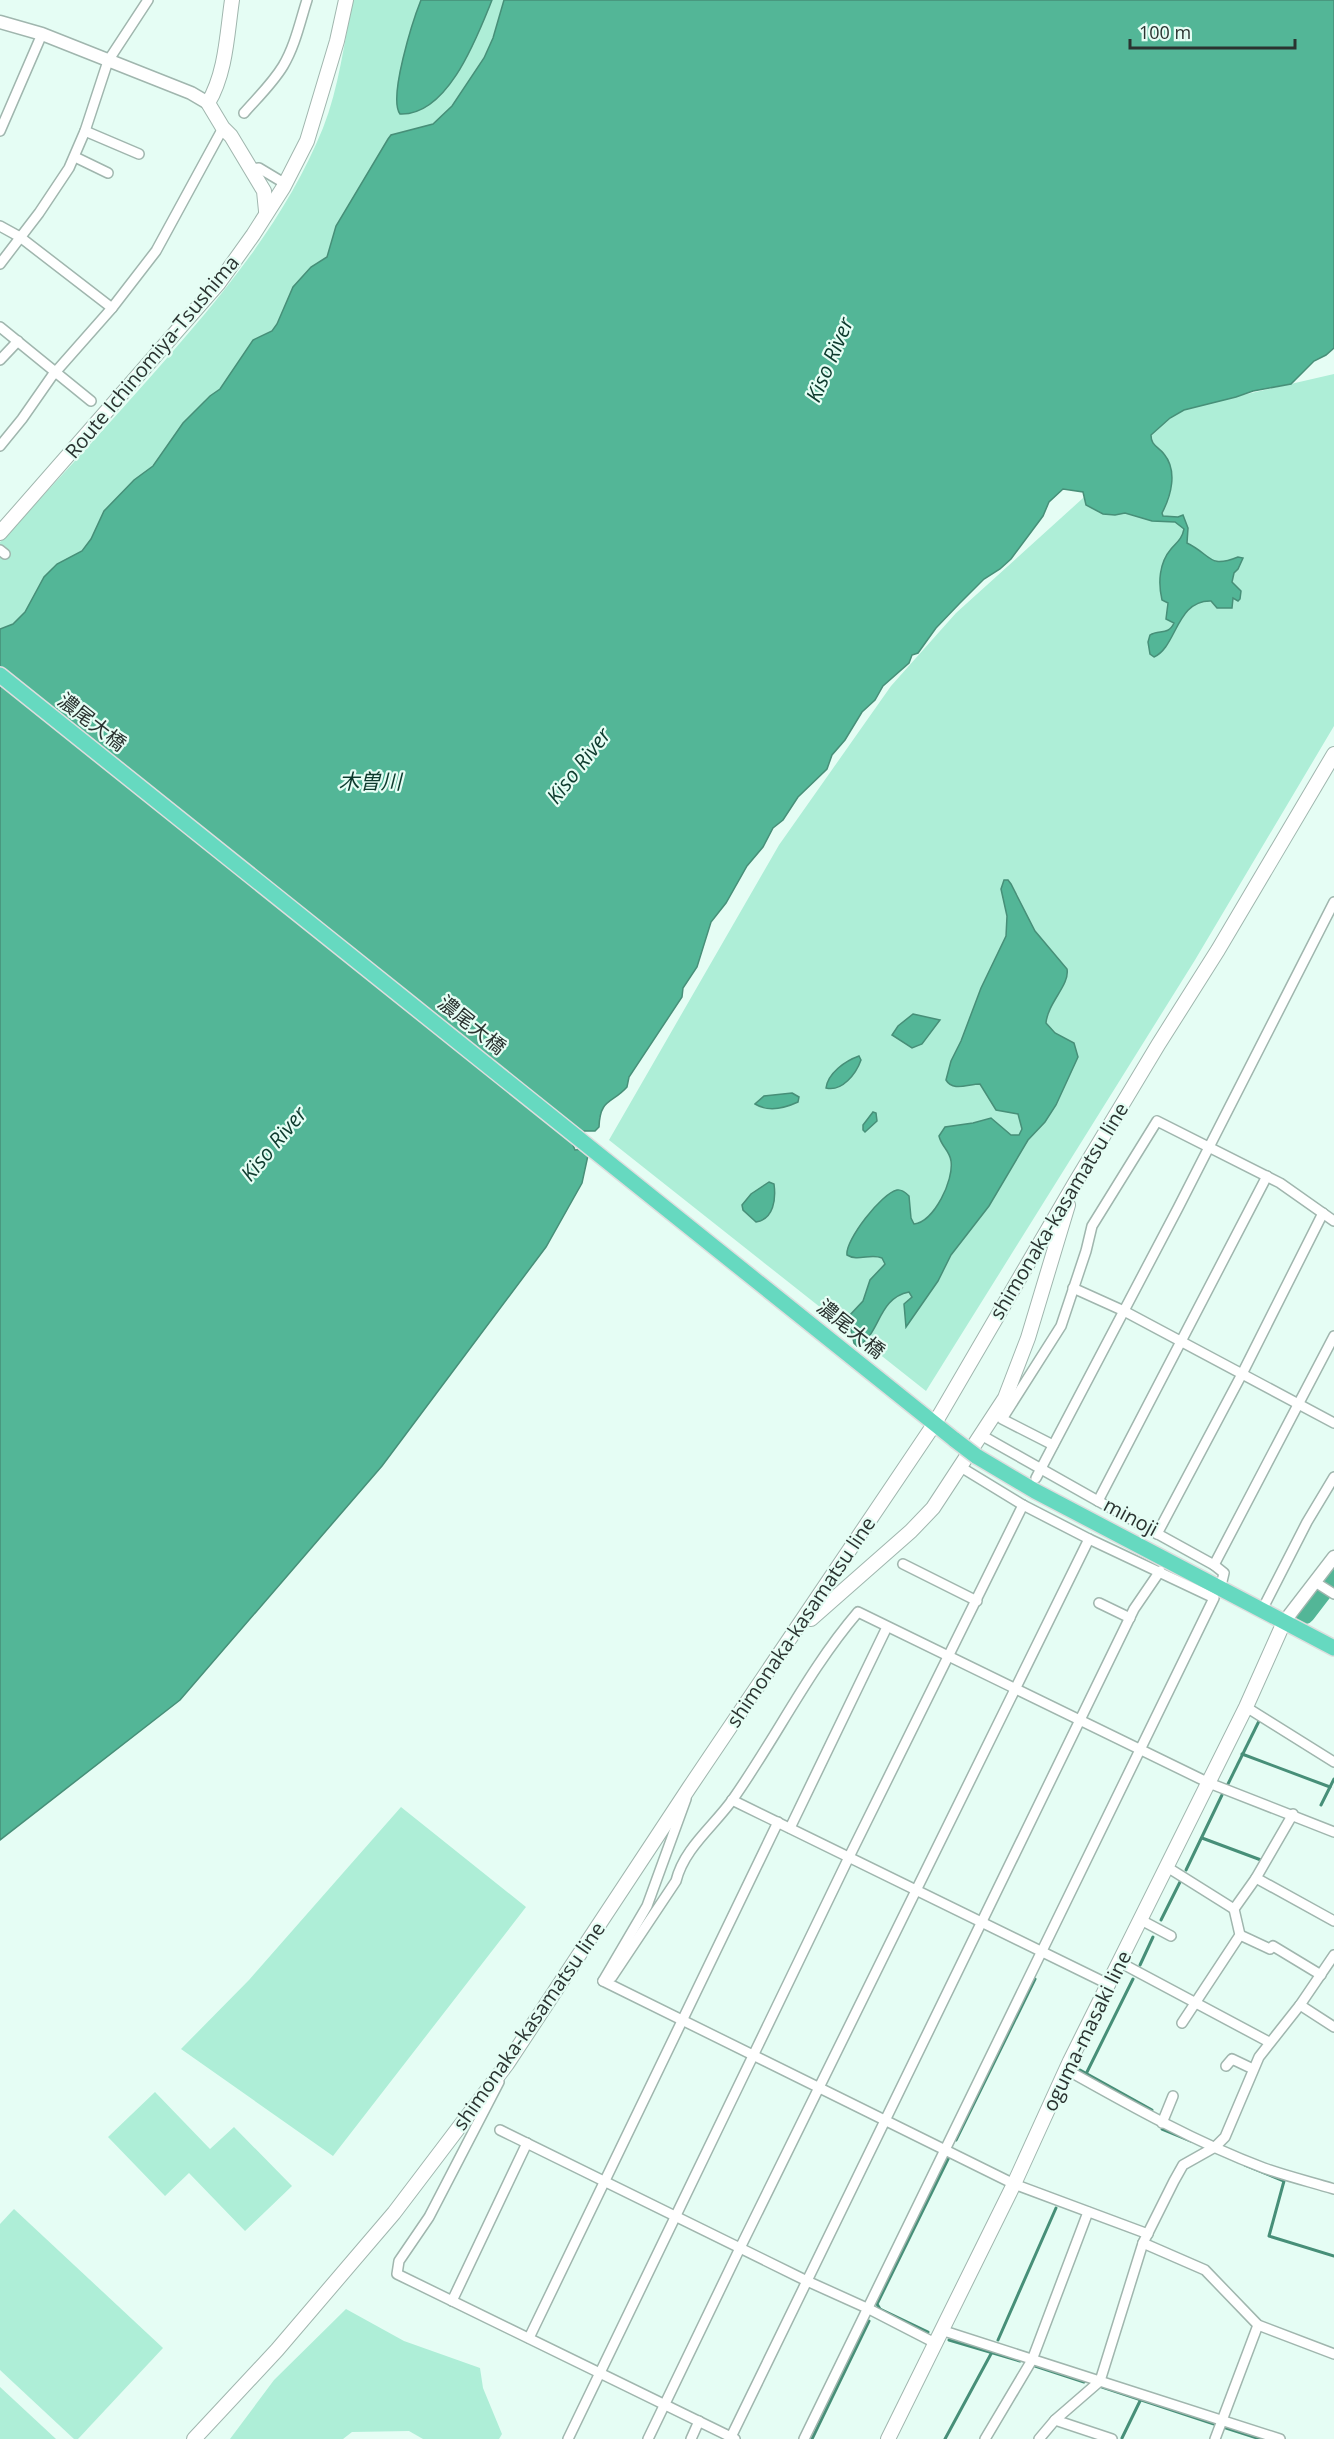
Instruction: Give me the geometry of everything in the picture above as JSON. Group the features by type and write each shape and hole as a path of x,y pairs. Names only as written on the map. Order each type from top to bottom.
{"main road":[{"path":"232,0 218,79 208,103 264,191 266,211"},
{"name":"Route Ichinomiya-Tsushima","path":"0,533 218,284 283,189 307,141 337,41 346,0"},
{"name":"濃尾大橋","path":"0,675 917,1409"},
{"name":"shimonaka-kasamatsu line","path":"194,2439 277,2350 394,2213 507,2064 689,1788 935,1423 1075,1183 1218,950 1334,754"},
{"path":"783,1650 820,1610 911,1531 933,1508 1005,1398 1028,1338 1075,1183"},
{"name":"minoji","path":"917,1409 976,1456 1035,1491 1218,1593 1262,1610 1334,1648"},
{"name":"oguma-masaki line","path":"888,2439 1246,1707 1284,1622"}],"street":[{"path":"0,264 59,185 75,157 108,61 148,0"},
{"path":"244,113 283,66 308,0"},
{"path":"0,22 42,34 191,93 208,103"},
{"path":"0,131 42,34"},
{"path":"0,446 56,372 112,308 156,250 223,128"},
{"path":"85,131 139,154"},
{"path":"75,157 108,173"},
{"path":"251,169 259,168 279,180"},
{"path":"0,226 20,237 112,308"},
{"path":"0,327 92,401"},
{"path":"0,360 18,341"},
{"path":"1036,1478 1334,902"},
{"path":"1053,1446 1002,1419 1060,1326 1092,1226 1157,1121 1267,1176 1334,1221"},
{"path":"1098,1501 1267,1176"},
{"path":"1157,1534 1323,1214"},
{"path":"1073,1287 1124,1311 1334,1423"},
{"path":"1214,1565 1334,1336"},
{"path":"804,2439 1218,1593 1224,1573 1214,1565 981,1435"},
{"path":"959,1466 1089,1539 1218,1593"},
{"path":"1262,1610 1334,1477"},
{"path":"568,2439 849,1857 1023,1504"},
{"path":"648,2439 1089,1539"},
{"path":"1284,1622 1334,1557"},
{"path":"903,1564 977,1601"},
{"path":"507,2064 429,2217 399,2262 397,2274 733,2438 807,2281 1130,1618 1160,1570"},
{"path":"1315,1582 1332,1592"},
{"path":"1099,1603 1130,1618"},
{"path":"603,1982 612,1977 676,1881 680,1867 732,1800 831,1643 858,1612 1209,1783 1334,1832"},
{"path":"790,1828 887,1627"},
{"path":"1246,1707 1334,1762"},
{"path":"603,1982 648,1906 689,1788"},
{"path":"732,1800 1110,1985"},
{"path":"1234,1909 1256,1878 1293,1814"},
{"path":"529,2338 778,1822"},
{"path":"1167,1867 1234,1909 1240,1935 1182,2023"},
{"path":"1256,1878 1334,1921"},
{"path":"1141,1920 1171,1936"},
{"path":"1240,1935 1270,1949 1273,1946 1321,1975"},
{"path":"1039,2439 1055,2420 1100,2381 1146,2239 1183,2166 1215,2147 1225,2137 1253,2069 1269,2042 1300,2006 1334,1955"},
{"path":"1121,1963 1269,2042"},
{"path":"1207,1963 1217,1967"},
{"path":"603,1982 1014,2184 1088,2212 1146,2239 1205,2270 1258,2325 1334,2354"},
{"path":"1300,2006 1334,2027"},
{"path":"1226,2066 1232,2059 1253,2069"},
{"path":"1067,2070 1162,2123 1215,2147 1265,2168 1334,2189"},
{"path":"1162,2123 1173,2096"},
{"path":"500,2130 935,2343"},
{"path":"453,2301 526,2143"},
{"path":"986,2439 1032,2360 1088,2212"},
{"path":"1215,2439 1258,2325"},
{"path":"941,2330 1280,2439"},
{"path":"1055,2420 1112,2439"},
{"path":"204,2439 212,2421"},
{"path":"691,2439 699,2421"}],"shaded area":[{"path":"353,0 521,0 500,52 307,292 101,539 15,624 0,631 0,542 178,346 226,288 270,227 290,196 329,113"},
{"path":"1334,374 1334,726 1195,960 926,1391 609,1140 779,845 891,686 956,613 1082,499 1165,413"},
{"path":"401,1807 526,1907 333,2156 181,2049 249,1980"},
{"path":"155,2092 210,2149 234,2127 292,2186 245,2231 189,2173 165,2196 108,2137"},
{"path":"14,2209 163,2348 78,2439 74,2439 0,2370 0,2224"},
{"path":"346,2309 404,2341 480,2368 483,2388 502,2434 499,2439 423,2439 409,2431 352,2432 343,2439 230,2439 274,2380"},
{"path":"0,2387 56,2439 0,2439"}],"water":[{"path":"421,0 492,0 469,53 446,89 433,102 417,111 400,114 397,105 399,76"},
{"name":"木曽川","path":"504,0 1334,0 1334,348 1314,361 1291,384 1253,391 1184,410 1170,418 1151,435 1154,444 1164,454 1171,468 1172,484 1163,516 1183,515 1188,528 1187,543 1211,559 1221,562 1238,557 1243,558 1234,573 1232,582 1241,591 1240,599 1238,601 1233,598 1232,608 1217,608 1211,601 1199,603 1191,608 1162,652 1154,657 1150,654 1148,642 1150,635 1169,630 1174,623 1166,619 1168,603 1162,600 1160,573 1164,560 1181,538 1184,529 1175,522 1152,521 1125,513 1103,514 1086,505 1083,492 1063,489 1049,502 1043,516 1011,559 984,579 936,628 918,653 912,655 909,663 883,686 875,700 862,712 845,740 832,755 827,769 798,797 783,820 773,828 763,847 747,866 726,903 711,922 697,967 683,988 682,997 629,1077 627,1087 604,1106 599,1127 595,1131 584,1131 573,1145 575,1150 589,1151 582,1183 546,1247 382,1466 180,1700 0,1840 0,629 13,624 25,612 44,577 57,564 82,551 91,539 104,511 134,480 153,466 183,423 220,389 253,340 272,331 293,287 311,267 327,257 336,226 391,135 433,124 452,106 484,58 493,38"},
{"path":"1004,880 1008,880 1011,884 1035,931 1067,969 1065,981 1046,1023 1055,1033 1074,1043 1078,1057 1056,1105 1045,1122 1028,1140 989,1206 951,1255 938,1281 906,1327 904,1304 912,1297 909,1292 891,1302 870,1335 857,1346 854,1343 848,1317 863,1301 870,1280 885,1264 882,1258 878,1257 855,1258 847,1255 852,1239 866,1218 883,1199 897,1190 909,1196 911,1218 914,1224 929,1216 946,1189 951,1169 950,1157 939,1136 945,1127 991,1118 1011,1135 1019,1135 1022,1129 1018,1114 996,1110 980,1084 957,1087 946,1080 951,1061 981,988 1006,936 1007,916 1001,889"},
{"path":"913,1014 940,1020 922,1044 912,1048 892,1035 898,1026"},
{"path":"859,1056 861,1060 859,1065 848,1081 832,1089 826,1088 830,1077 838,1068"},
{"path":"792,1093 799,1097 798,1102 788,1106 765,1108 755,1104 764,1096"},
{"path":"873,1112 876,1113 877,1121 865,1132 863,1125"},
{"path":"769,1182 774,1184 775,1196 772,1208 767,1217 756,1222 743,1210 742,1205 751,1194"}],"waterway":[{"path":"1305,1614 1334,1576"},
{"path":"1228,1784 1259,1721"},
{"path":"1242,1754 1330,1787 1321,1805"},
{"path":"1330,1787 1334,1779"},
{"path":"1186,1870 1222,1795"},
{"path":"1202,1838 1261,1860"},
{"path":"1161,1920 1181,1880"},
{"path":"1140,1965 1153,1937"},
{"path":"956,2140 1035,1979"},
{"path":"1086,2074 1133,1979"},
{"path":"1080,2070 1152,2110"},
{"path":"1162,2129 1191,2141"},
{"path":"928,2332 880,2309 877,2304 949,2157"},
{"path":"1245,2165 1284,2181 1269,2236 1334,2256"},
{"path":"998,2340 1056,2208"},
{"path":"812,2439 869,2321"},
{"path":"949,2340 1020,2361"},
{"path":"945,2439 992,2352"},
{"path":"1035,2366 1084,2382"},
{"path":"1102,2387 1214,2424"},
{"path":"1122,2438 1140,2401"},
{"path":"1226,2428 1260,2439"}],"water label":[{"name":"Kiso River","path":"830,360"},
{"name":"Kiso River","path":"579,766"},
{"name":"Kiso River","path":"274,1144"}]}
